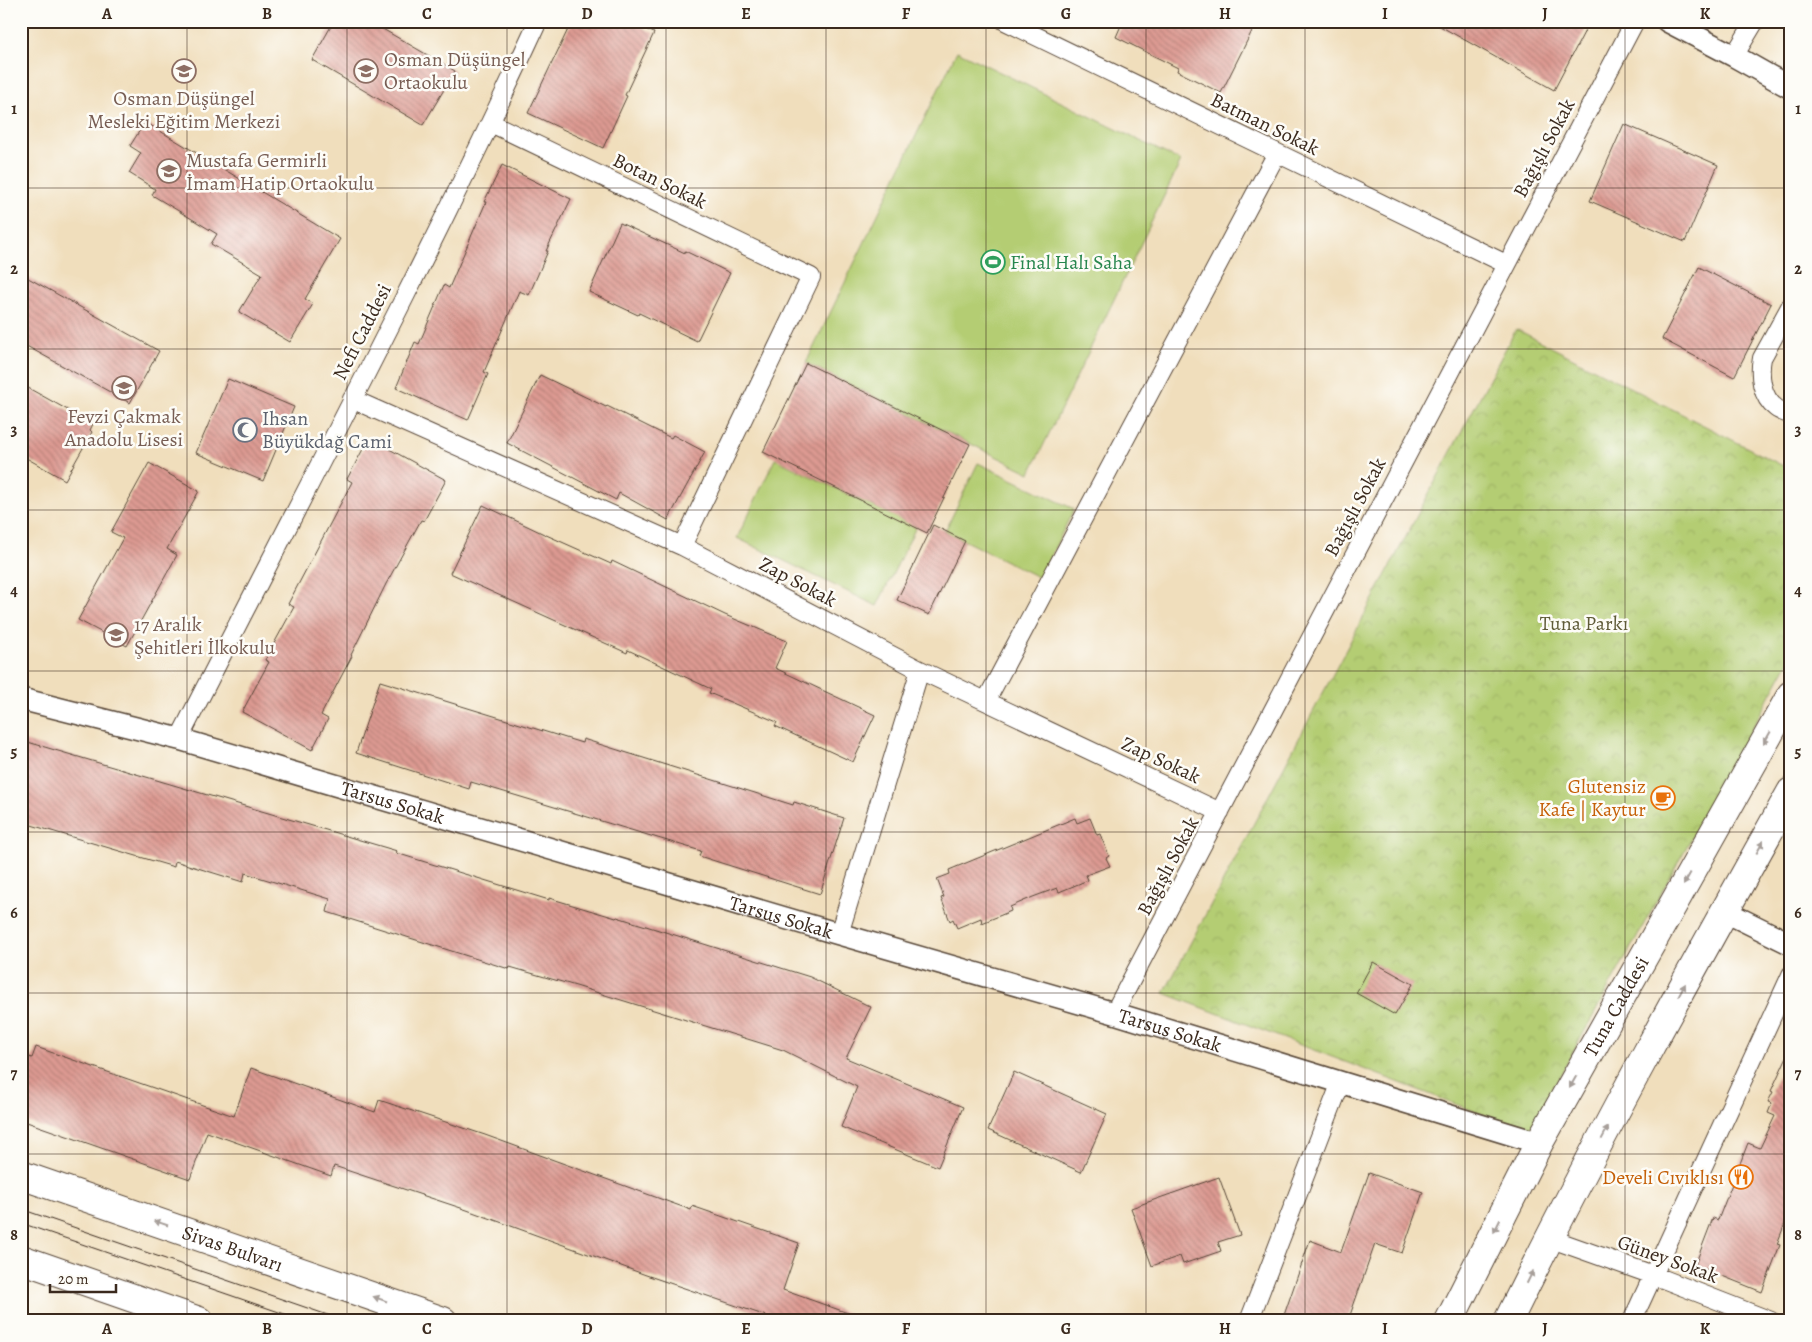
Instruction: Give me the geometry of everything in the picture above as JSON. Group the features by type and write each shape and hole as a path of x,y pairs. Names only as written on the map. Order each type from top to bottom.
{"main road":[{"name":"Tuna Caddesi","path":"1449,1321 1539,1143 1791,695"},
{"path":"1508,1321 1549,1238 1724,911 1791,792"},
{"name":"Sivas Bulvarı","path":"21,1175 443,1321"},
{"path":"21,1260 199,1321"}],"street":[{"name":"Nefi Caddesi","path":"178,739 352,400 491,123 538,21"},
{"name":"Batman Sokak","path":"1005,21 1506,264"},
{"name":"Bağışlı Sokak","path":"1114,1013 1635,21"},
{"path":"1667,21 1791,88"},
{"path":"1734,56 1755,21"},
{"name":"Botan Sokak","path":"491,123 811,277 682,546"},
{"path":"986,701 1277,153"},
{"path":"1791,305 1762,358 1760,376 1765,394 1770,402 1776,408 1791,415"},
{"name":"Zap Sokak","path":"352,400 682,546 920,670 1220,812"},
{"path":"839,934 920,670"},
{"name":"Tarsus Sokak","path":"21,699 178,739 1114,1013 1539,1143"},
{"path":"1724,911 1791,944"},
{"path":"1632,1321 1791,975"},
{"path":"1249,1321 1341,1082"},
{"name":"Güney Sokak","path":"1549,1238 1653,1275 1771,1321"}],"green space":[{"name":"Final Halı Saha","path":"957,51 1181,161 1030,473 806,363"},
{"name":"Tuna Parkı","path":"1516,329 1791,470 1791,658 1529,1132 1164,993"},
{"path":"775,459 916,527 877,606 737,538"},
{"path":"978,463 1074,509 1040,578 945,531"}],"building":[{"path":"334,21 369,21 455,71 423,125 312,60"},
{"path":"572,21 629,21 654,33 603,148 528,113"},
{"path":"1123,21 1257,21 1221,93 1177,71 1178,68 1116,37"},
{"path":"1431,21 1590,21 1554,90"},
{"path":"145,122 340,239 305,299 313,304 290,342 239,312 262,274 211,244 217,234 152,195 155,189 129,173 141,153 130,146"},
{"path":"1624,124 1718,165 1685,242 1590,201"},
{"path":"502,165 571,199 546,251 548,251 529,295 519,291 484,372 488,374 468,420 396,388 415,342 419,344 444,285 449,288 486,202 484,202"},
{"path":"620,223 730,273 697,341 639,313 638,315 589,292"},
{"path":"1699,267 1771,304 1734,377 1662,339"},
{"path":"21,274 159,351 130,403 21,343"},
{"path":"806,363 970,444 927,533 763,452"},
{"path":"540,375 671,438 673,435 705,452 668,520 619,493 616,500 507,443"},
{"name":"Ihsan Büyükdağ Cami","path":"228,379 294,407 263,481 196,453"},
{"path":"21,384 93,424 90,430 92,432 65,480 21,455"},
{"path":"369,438 446,480 424,521 421,520 386,584 352,656 321,715 328,719 312,750 242,712 269,662 265,660 294,607 288,604 352,482 347,479"},
{"path":"149,463 199,491 167,549 177,555 127,646 78,620 123,538 111,532"},
{"path":"483,505 611,564 612,561 725,615 787,641 775,668 875,715 853,762 775,726 777,722 709,693 711,689 628,650 627,653 450,573"},
{"path":"933,525 965,541 929,615 897,600"},
{"path":"380,681 582,743 583,739 793,805 794,802 844,818 820,894 699,856 701,851 471,782 469,789 356,753"},
{"path":"21,740 397,851 396,853 549,900 549,898 617,917 810,977 871,1007 846,1058 963,1107 938,1167 841,1127 857,1087 783,1050 576,986 510,967 509,969 327,912 330,899 245,873 243,882 175,861 174,867 21,822"},
{"path":"1075,818 1077,823 1090,818 1097,835 1100,834 1109,856 1106,858 1110,866 1086,875 1088,880 1059,892 1057,888 1033,897 1010,907 1011,911 982,923 981,918 957,928 953,919 950,921 941,898 944,897 937,879 950,874 949,870"},
{"path":"1373,962 1413,984 1395,1015 1356,993"},
{"path":"36,1047 234,1116 251,1068 375,1112 379,1100 485,1135 691,1210 692,1206 799,1243 783,1290 862,1318 861,1321 781,1321 646,1275 467,1210 334,1166 331,1176 207,1132 190,1179 21,1120 21,1054 32,1058"},
{"path":"1791,1048 1791,1208 1777,1244 1780,1245 1762,1292 1695,1265 1713,1218 1718,1220 1748,1143 1760,1148 1775,1116 1768,1113 1772,1103 1768,1102 1773,1092 1771,1091"},
{"path":"1014,1072 1107,1114 1081,1172 988,1130"},
{"path":"1369,1173 1423,1192 1402,1253 1375,1244 1348,1321 1282,1321 1310,1240 1341,1252"},
{"path":"1219,1177 1240,1235 1218,1242 1221,1251 1183,1264 1180,1256 1152,1266 1131,1208"}],"tram line":[{"path":"21,1209 345,1321"},
{"path":"21,1223 305,1321"}],"place":[{"name":"Osman Düşüngel Mesleki Eğitim Merkezi","path":"184,71"},
{"name":"Osman Düşüngel Ortaokulu","path":"366,71"},
{"name":"Mustafa Germirli İmam Hatip Ortaokulu","path":"169,171"},
{"name":"Final Halı Saha","path":"993,262"},
{"name":"Fevzi Çakmak Anadolu Lisesi","path":"124,388"},
{"name":"Ihsan Büyükdağ Cami","path":"245,430"},
{"name":"17 Aralık Şehitleri İlkokulu","path":"116,635"},
{"name":"Glutensiz Kafe | Kaytur","path":"1663,798"},
{"name":"Develi Cıvıklısı","path":"1741,1177"}]}
